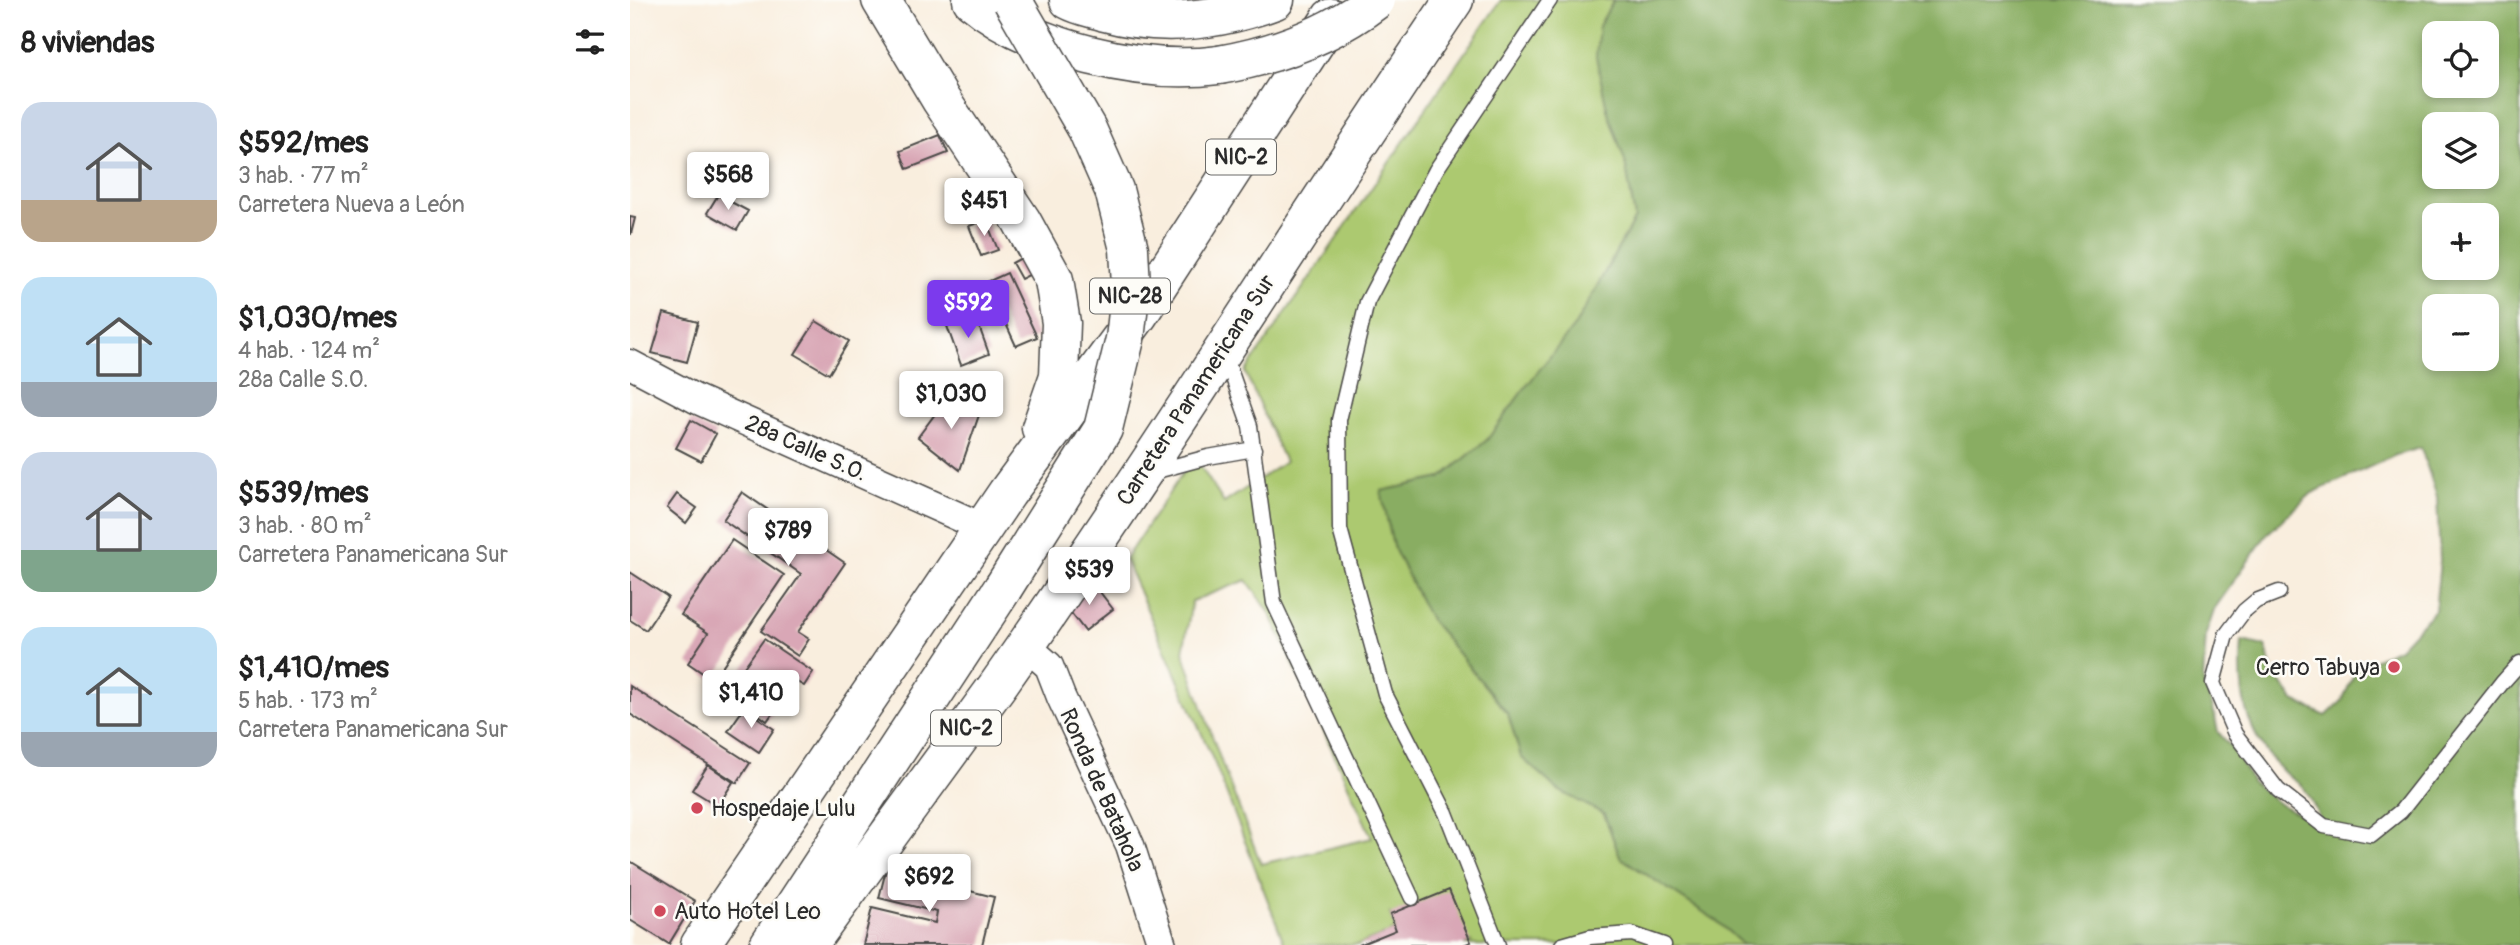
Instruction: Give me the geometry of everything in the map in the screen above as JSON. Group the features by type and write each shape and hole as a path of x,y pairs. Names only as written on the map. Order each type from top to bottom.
{"highway":[{"name":"NIC-28","path":"881,0 941,100 1021,220 1055,279 1061,323 1059,376 1042,424 1007,493"},
{"path":"972,0 989,15 1031,35 1079,52 1162,68 1219,65 1275,53 1333,29 1376,0"},
{"name":"NIC-28","path":"769,945 996,600 1103,429 1109,410 1125,339 1131,286 1129,249 1114,190 1087,129 1012,0"},
{"path":"1069,0 1129,19 1184,22 1242,13 1275,0"},
{"name":"NIC-2","path":"700,945 1007,493 1139,314 1343,0"},
{"name":"Carretera Panamericana Sur","path":"807,945 1025,645 1454,0"}],"street":[{"name":"28a Calle S.O.","path":"630,364 696,399 984,528"},
{"name":"Ronda de Batahola","path":"1025,645 1049,666 1130,845 1162,945"}],"lane":[{"path":"1498,945 1446,813 1385,694 1340,529 1339,420 1367,302 1436,170 1550,0"},
{"path":"1223,351 1250,426 1274,603 1412,898"},
{"path":"1140,475 1208,457 1254,449"},
{"path":"2280,592 2256,601 2244,611 2226,635 2213,683 2235,734 2278,790 2323,827 2371,835 2400,811 2520,663"},
{"path":"1562,945 1590,937 1632,934 1664,945"}],"green space":[{"path":"1501,0 1614,0 1599,26 1607,109 1625,161 1635,218 1576,324 1487,440 1441,478 1381,491 1393,546 1429,618 1508,714 1521,757 1558,790 1604,814 1620,857 1717,921 1743,945 1464,945 1471,942 1390,914 1396,930 1358,945 1285,945 1215,764 1125,559 1194,456 1224,503 1285,462 1245,372","holes":["1247,580 1270,613 1372,838 1261,864 1183,652 1192,601"]},
{"path":"1614,0 2520,0 2520,945 1743,945 1717,921 1620,857 1604,814 1558,790 1521,757 1508,714 1429,618 1393,546 1381,491 1441,478 1487,440 1576,324 1635,218 1625,161 1607,109 1596,57 1599,26","holes":["2421,448 2437,497 2440,561 2435,610 2399,648 2357,668 2342,701 2326,716 2294,701 2273,671 2265,646 2242,641 2241,677 2246,710 2252,726 2269,756 2306,791 2323,826 2281,805 2252,782 2237,754 2218,732 2203,681 2206,634 2215,608 2268,533 2312,493 2396,455"]}],"building":[{"path":"940,135 948,153 907,169 900,151"},
{"path":"718,195 748,211 737,230 707,213"},
{"path":"630,217 635,218 631,234 630,234"},
{"path":"986,220 998,250 981,256 969,226"},
{"path":"1025,256 1033,273 1021,279 1012,263"},
{"path":"1007,273 1037,337 1016,346 987,282"},
{"path":"664,313 698,322 687,362 652,353"},
{"path":"975,315 989,354 961,365 947,326"},
{"path":"816,321 849,341 829,374 795,354"},
{"path":"950,394 979,415 960,470 918,437"},
{"path":"691,420 716,434 701,461 676,448"},
{"path":"742,492 845,563 798,632 809,639 798,656 761,631 801,574 723,520"},
{"path":"677,494 697,508 686,523 667,508"},
{"path":"732,540 784,575 713,680 688,663 708,633 681,615"},
{"path":"630,572 668,597 646,630 630,620"},
{"path":"1093,583 1113,609 1085,631 1065,605"},
{"path":"764,639 813,672 804,686 795,681 767,721 727,691"},
{"path":"630,686 750,763 737,783 630,714"},
{"path":"744,708 774,729 759,752 728,731"},
{"path":"708,765 733,782 718,806 692,790"},
{"name":"Auto Hotel Leo","path":"630,861 695,901 669,944 630,920"},
{"path":"886,870 994,897 982,945 863,945 872,908 935,923 937,912 879,898"},
{"path":"1449,890 1471,942 1464,945 1359,945 1396,930 1390,914"}],"place":[{"name":"Cerro Tabuya","path":"2394,667"},
{"name":"Hospedaje Lulu","path":"697,808"},
{"name":"Auto Hotel Leo","path":"660,911"}]}
